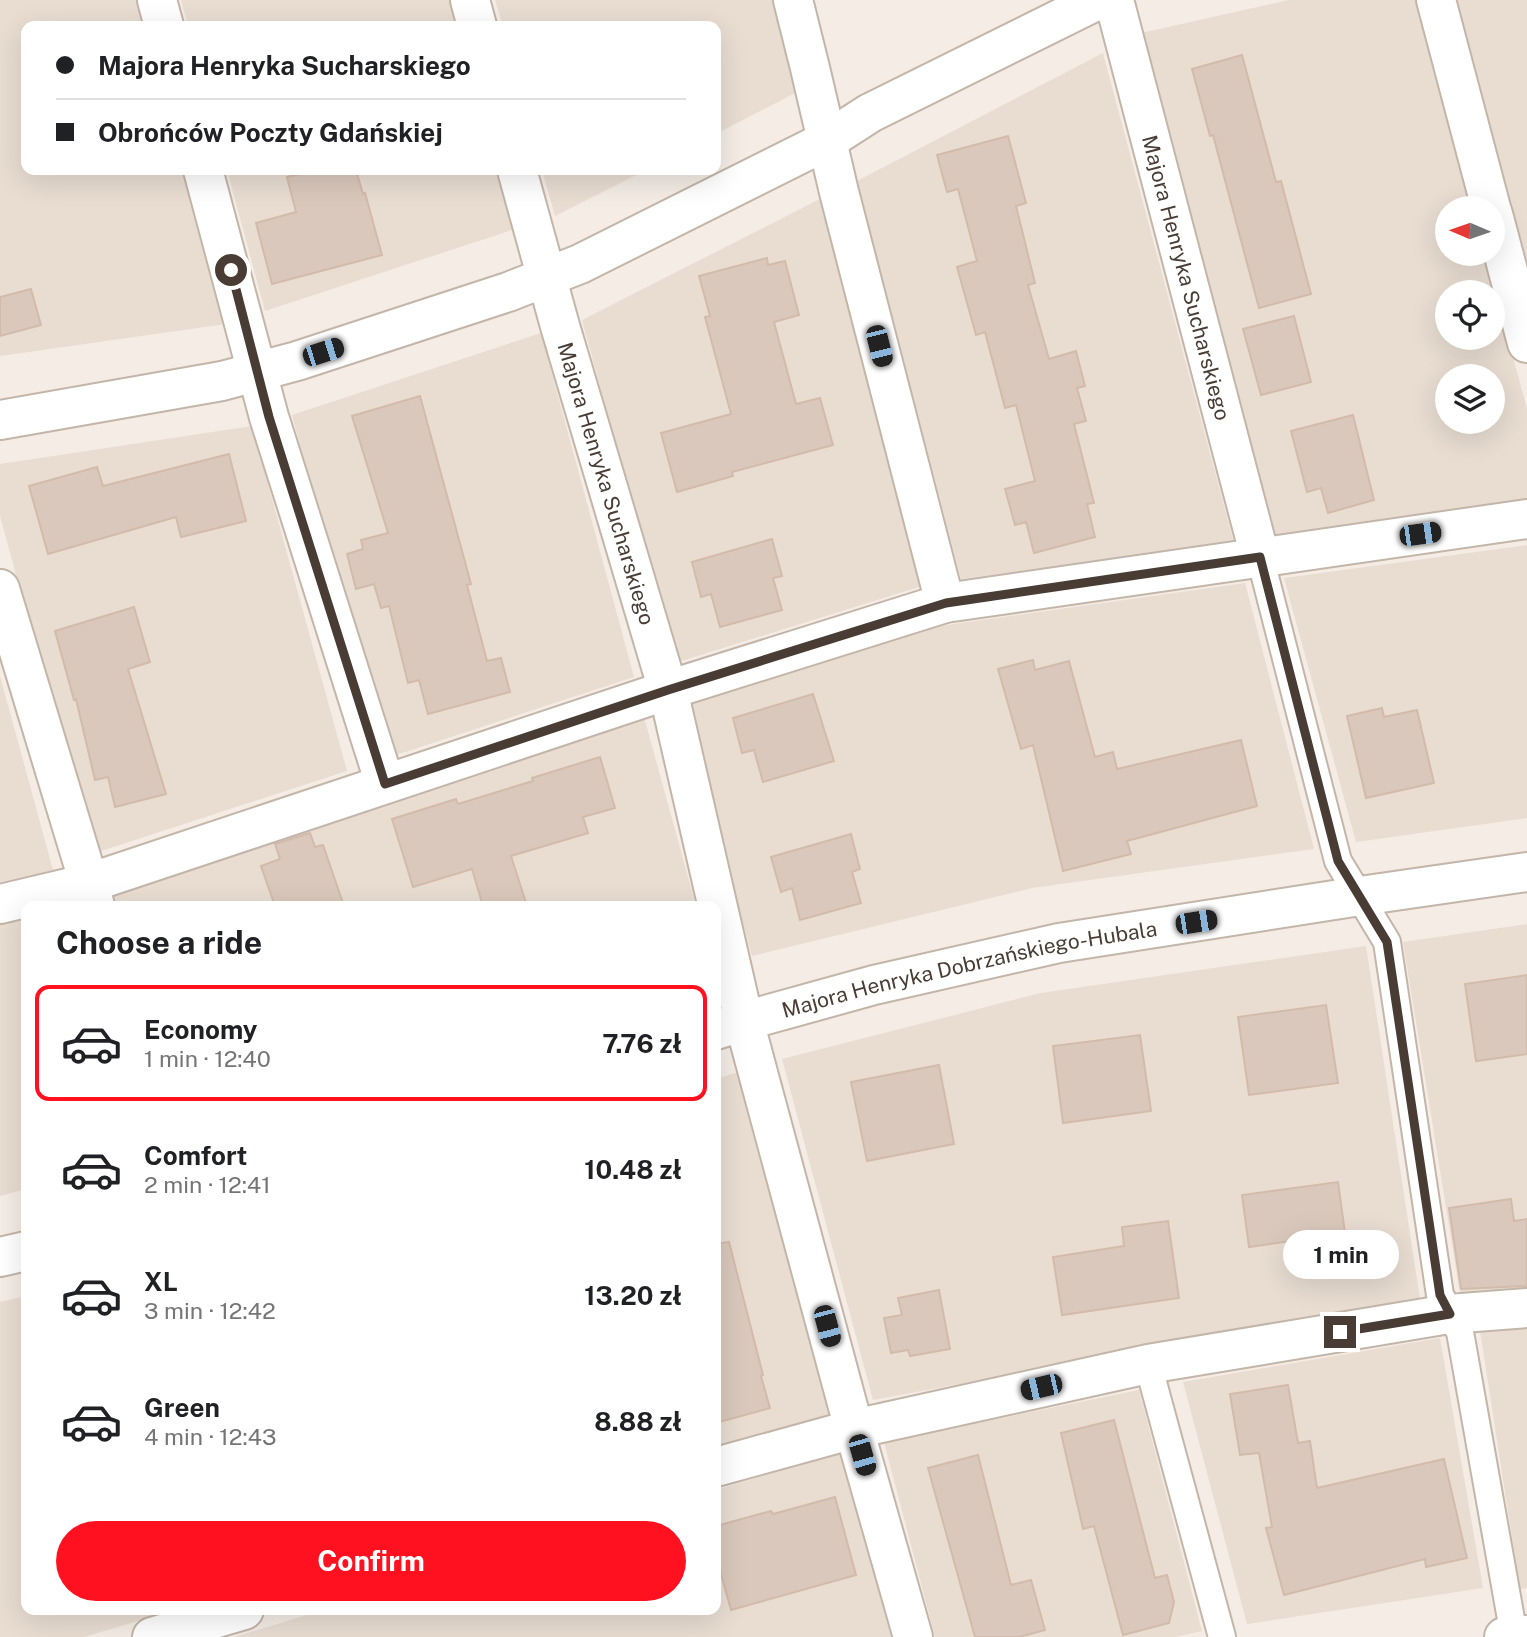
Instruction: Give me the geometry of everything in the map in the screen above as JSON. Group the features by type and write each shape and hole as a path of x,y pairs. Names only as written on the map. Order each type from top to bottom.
{"street":[{"path":"157,0 163,21"},
{"path":"470,0 476,21"},
{"path":"793,0 839,192 946,603"},
{"path":"0,420 222,381 297,361 547,277 580,264 828,139 870,113 1098,0"},
{"name":"Majora Henryka Sucharskiego","path":"1114,0 1260,557"},
{"path":"1436,0 1488,196"},
{"path":"204,175 269,417 385,784"},
{"name":"Majora Henryka Sucharskiego","path":"518,175 560,326 668,690"},
{"path":"1505,260 1527,343"},
{"path":"31,901 92,895 385,784 668,690 946,603 1527,519"},
{"path":"0,589 92,895"},
{"path":"668,690 707,901"},
{"name":"Majora Henryka Dobrzańskiego-Hubala","path":"730,1025 874,985 1059,943 1527,872"},
{"path":"0,904 21,902"},
{"path":"721,976 730,1025 854,1429 914,1637"},
{"path":"0,1256 21,1252"},
{"path":"721,1466 854,1429 1148,1364 1450,1314 1527,1308"},
{"path":"152,1637 227,1615"}],"lane":[{"path":"1260,557 1338,861 1387,942 1440,1295 1460,1332 1515,1636"},
{"path":"1148,1364 1222,1637"}],"shaded area":[{"path":"0,0 137,0 143,21 21,21 21,175 185,175 226,324 0,356"},
{"path":"181,0 450,0 456,21 187,21"},
{"path":"495,0 772,0 795,93 721,131 721,21 501,21"},
{"path":"1289,0 1415,0 1469,196 1435,196 1435,266 1488,266 1492,280 1435,280 1435,350 1505,350 1505,328 1527,409 1527,501 1275,537 1141,33"},
{"path":"1455,0 1527,0 1527,259"},
{"path":"1103,53 1234,543 961,579 857,181"},
{"path":"228,175 497,175 512,230 265,311"},
{"path":"543,175 636,175 555,216"},
{"path":"820,199 922,586 675,663 582,320"},
{"path":"541,333 634,677 384,759 292,415"},
{"path":"252,426 347,771 92,854 0,516 0,464"},
{"path":"1527,545 1527,818 1356,842 1284,578"},
{"path":"1245,583 1314,849 1032,888 752,956 683,704 925,628"},
{"path":"0,676 53,870 0,882"},
{"path":"644,717 695,901 106,901 104,895"},
{"path":"21,920 21,1190 0,1196 0,925"},
{"path":"1527,924 1527,1289 1460,1294 1403,942"},
{"path":"1366,946 1420,1299 873,1400 782,1059 1041,993"},
{"path":"741,1071 835,1413 721,1447 721,1077"},
{"path":"21,1297 21,1615 158,1615 84,1637 0,1637 0,1302"},
{"path":"1527,1328 1527,1588 1520,1589 1480,1331"},
{"path":"1440,1338 1483,1588 1247,1624 1183,1382"},
{"path":"1139,1390 1202,1631 1176,1637 935,1637 884,1442"},
{"path":"844,1451 895,1637 234,1637 307,1615 721,1615 721,1488"}],"building":[{"path":"1242,55 1276,182 1281,181 1311,294 1259,308 1213,135 1210,136 1192,69"},
{"path":"1008,136 1026,203 1016,206 1035,283 1028,285 1049,359 1076,351 1085,386 1077,388 1086,421 1074,424 1094,503 1087,504 1095,537 1034,553 1026,522 1015,525 1005,489 1035,481 1016,405 1005,408 985,332 976,335 957,267 977,261 958,189 947,192 937,155"},
{"path":"357,175 382,255 272,284 256,223 296,212 287,177"},
{"path":"767,258 768,265 785,261 799,315 774,322 796,404 820,398 833,445 732,472 733,476 677,492 661,433 731,414 705,317 710,316 699,276"},
{"path":"31,289 41,325 0,336 0,297"},
{"path":"1294,316 1311,382 1261,395 1243,329"},
{"path":"420,396 471,584 467,585 487,661 501,658 510,692 428,714 419,680 408,683 389,606 381,608 374,584 356,589 347,554 363,549 361,540 388,533 352,416"},
{"path":"1353,415 1374,500 1328,513 1321,488 1307,492 1291,431"},
{"path":"229,454 246,521 181,537 176,517 48,554 29,486 97,467 103,486"},
{"path":"772,539 782,576 773,578 782,610 720,627 711,594 701,597 692,562"},
{"path":"134,607 150,662 128,669 166,794 115,807 108,777 95,780 76,699 74,700 55,631"},
{"path":"1033,660 1035,670 1069,661 1095,757 1113,752 1117,769 1241,740 1257,806 1127,841 1131,854 1063,871 1033,745 1021,749 998,669"},
{"path":"813,694 834,761 763,782 754,750 742,753 733,718"},
{"path":"1382,708 1384,717 1417,710 1434,783 1366,798 1347,716"},
{"path":"600,757 615,808 583,817 588,833 511,856 525,901 482,901 472,869 413,887 392,819 456,799 458,804 533,781 532,778"},
{"path":"310,833 315,847 323,845 342,901 273,901 261,866 280,859 275,844"},
{"path":"851,834 860,869 852,872 861,903 800,920 792,888 781,892 771,857"},
{"path":"1527,975 1527,1054 1476,1061 1465,984"},
{"path":"1326,1005 1338,1083 1249,1095 1238,1017"},
{"path":"1140,1035 1151,1111 1063,1123 1053,1046"},
{"path":"939,1065 954,1144 867,1161 851,1082"},
{"path":"1338,1182 1345,1233 1249,1247 1242,1195"},
{"path":"1511,1199 1514,1221 1527,1219 1527,1286 1461,1289 1449,1208"},
{"path":"1168,1221 1179,1298 1062,1315 1053,1257 1124,1246 1122,1227"},
{"path":"729,1242 770,1408 721,1422 721,1243"},
{"path":"939,1290 950,1349 910,1356 908,1350 891,1353 884,1318 902,1315 898,1298"},
{"path":"1288,1385 1298,1443 1310,1441 1317,1488 1444,1459 1467,1558 1426,1567 1425,1559 1284,1595 1266,1528 1272,1527 1259,1453 1240,1455 1230,1394"},
{"path":"1114,1420 1155,1578 1167,1575 1174,1602 1169,1623 1123,1635 1094,1526 1083,1529 1061,1433"},
{"path":"978,1455 1011,1585 1031,1580 1045,1630 1019,1637 975,1637 928,1468"},
{"path":"835,1497 856,1575 731,1610 721,1574 721,1525 771,1511 773,1514"}],"route":[{"path":"231,270 269,417 385,784 668,690 946,603 1260,557 1338,861 1387,942 1440,1295 1450,1314 1340,1332"}]}
